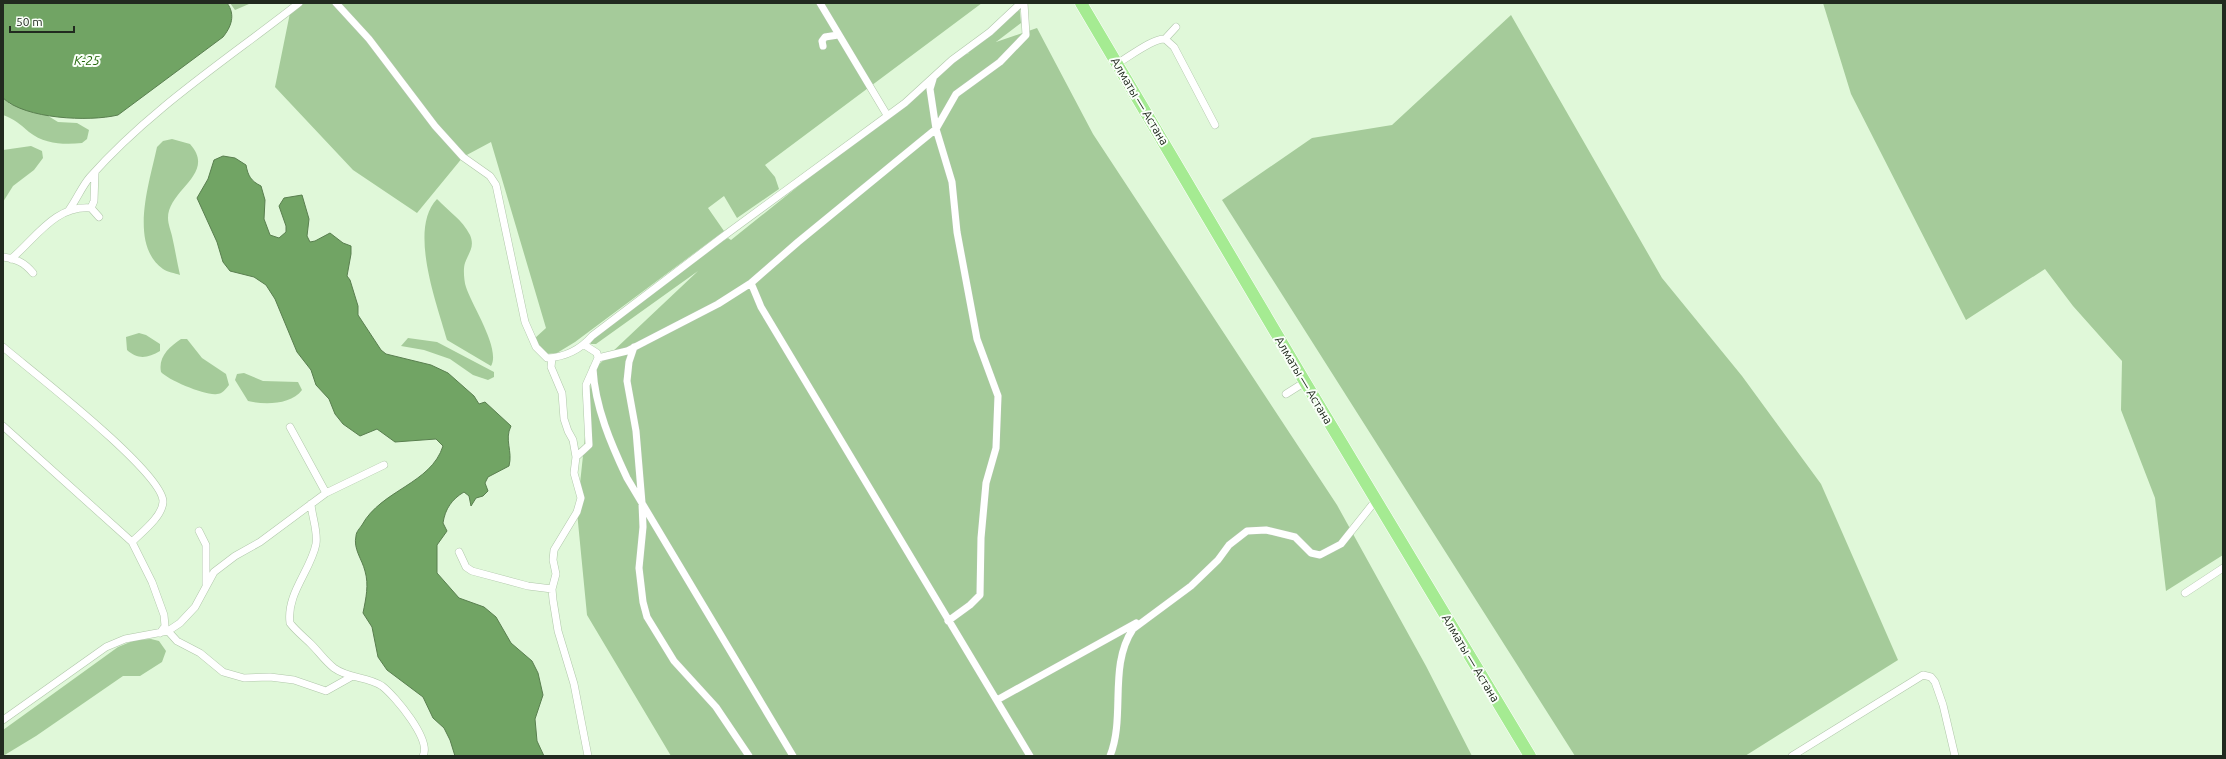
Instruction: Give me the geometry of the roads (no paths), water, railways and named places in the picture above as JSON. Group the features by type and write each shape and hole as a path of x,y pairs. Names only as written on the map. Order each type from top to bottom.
{"highway":[{"name":"Алматы — Астана","path":"1081,3 1118,63 1305,382 1530,756"}],"street":[{"path":"69,210 95,172 108,157 161,111 299,3"},
{"path":"336,3 369,39 435,126 463,157 490,176 496,185 524,322 539,352 547,358 552,358 586,346 592,336 676,271 887,115 933,78 952,60 990,32 1021,3"},
{"path":"820,3 887,115"},
{"path":"598,358 634,347 718,304 751,283 798,242 936,129 956,94 1000,62 1026,34 1024,3"},
{"path":"1165,39 1176,27"},
{"path":"823,46 822,41 825,37 838,34"},
{"path":"1118,63 1161,38 1165,39 1174,47 1215,125"},
{"path":"933,78 930,89 936,129 952,182 957,232 978,339 998,396 996,448 986,483 981,538 980,595 970,605 948,621"},
{"path":"91,208 94,201 95,172"},
{"path":"11,259 48,223 69,210 91,208 99,217"},
{"path":"3,257 27,266 33,272"},
{"path":"751,283 761,307 1030,756"},
{"path":"576,457 589,445 586,384 598,358 597,353 586,346"},
{"path":"3,347 122,449 144,469 158,486 162,497 161,508 150,524 132,542"},
{"path":"634,347 629,362 627,381 636,431 642,503 639,577 647,617 674,660 716,707 749,756"},
{"path":"552,358 551,367 562,393 564,419 573,440 576,457 574,473 581,498 580,506 554,550 553,560 556,574 552,589 558,631 574,684 588,756"},
{"path":"593,369 593,383 607,433 627,478 793,756"},
{"path":"1286,394 1305,382"},
{"path":"3,426 132,542 152,582 164,615 165,626 160,633"},
{"path":"290,427 326,493"},
{"path":"3,720 106,647 125,639 168,631 180,623 195,607 206,584 214,572 235,556 260,542 326,493 384,465"},
{"path":"997,700 1070,658 1142,621 1204,575 1229,545 1242,533 1266,530 1295,537 1311,553 1320,555 1341,544 1376,500"},
{"path":"311,504 316,542 289,611 290,623 325,660 340,672 352,677 371,680 382,687 395,699 424,741 426,746 424,756"},
{"path":"199,531 206,545 206,584"},
{"path":"459,552 466,567 472,571 535,588 552,589"},
{"path":"2185,593 2223,568"},
{"path":"1110,756 1117,737 1122,654 1126,638 1142,621"},
{"path":"168,631 177,641 200,653 223,672 240,677 283,678 326,690 332,689 342,680 352,677"},
{"path":"340,672 342,680"},
{"path":"1792,756 1923,675 1931,677 1938,689 1955,756"}],"water":[{"name":"К-25","path":"3,3 227,3 230,7 232,16 230,25 223,37 118,115 75,118 58,117 26,110 13,105 3,98"},
{"path":"223,156 235,158 246,165 250,178 261,186 265,200 264,219 270,235 279,238 286,232 286,226 279,206 284,198 302,195 309,219 307,236 310,242 330,233 343,243 351,246 347,276 350,280 358,306 358,315 381,350 386,354 431,365 448,373 474,396 479,404 485,402 511,426 508,436 510,455 509,466 488,477 485,483 488,491 483,496 476,498 471,506 469,496 464,492 453,501 447,509 443,523 447,531 437,545 437,573 459,598 484,607 496,617 511,643 532,661 538,673 543,695 535,719 537,741 544,756 455,756 444,728 433,718 423,697 387,670 378,657 372,627 363,613 367,581 364,567 358,554 355,541 356,535 370,513 381,503 428,469 437,459 443,446 436,439 395,442 377,429 360,436 343,424 335,414 329,399 316,385 311,370 297,352 275,299 266,285 254,277 230,271 223,262 217,242 197,198 208,179 214,160"}]}
